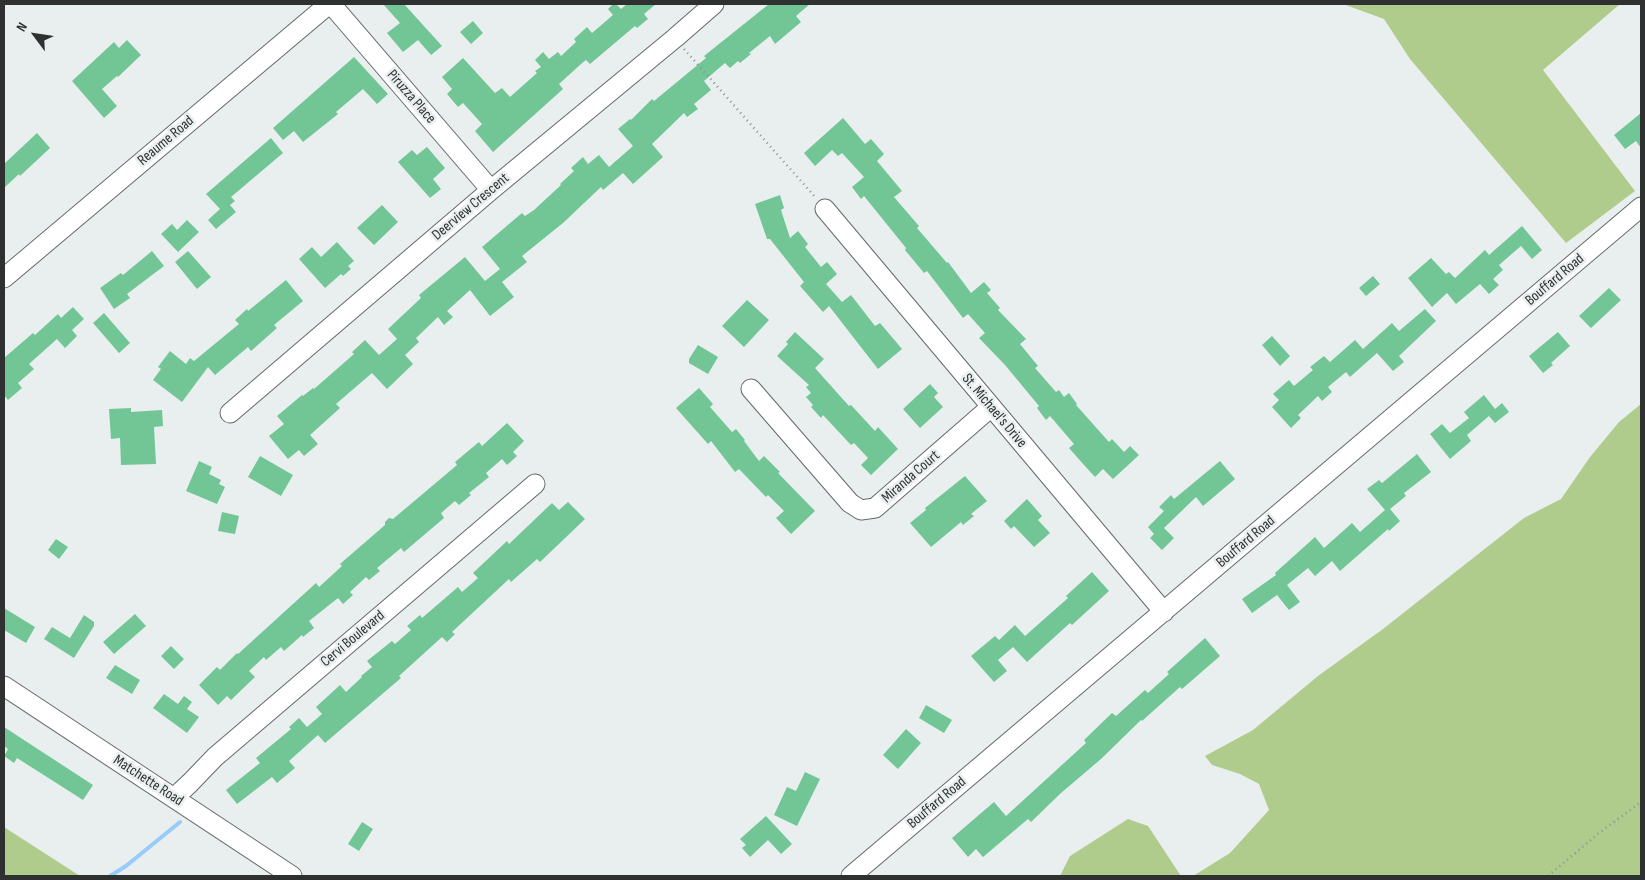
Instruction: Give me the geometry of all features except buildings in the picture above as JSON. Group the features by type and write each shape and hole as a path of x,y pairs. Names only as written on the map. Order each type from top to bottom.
{"street":[{"name":"Piruzza Place","path":"330,4 491,190"},
{"name":"Reaume Road","path":"4,278 330,4"},
{"name":"Deerview Crescent","path":"230,413 491,190 714,4"},
{"name":"Bouffard Road","path":"851,876 1641,207"},
{"name":"St. Michael's Drive","path":"825,208 1164,612"},
{"name":"Miranda Court","path":"751,389 850,503 861,510 875,508 991,407"},
{"name":"Cervi Boulevard","path":"174,798 215,757 535,484"},
{"name":"Matchette Road","path":"4,686 292,876"}],"path":[{"path":"675,38 825,208"},
{"path":"1548,876 1599,833 1641,802"}],"green space":[{"path":"1343,4 1620,4 1543,70 1635,191 1566,243 1410,59 1384,19"},
{"path":"1641,404 1641,876 1193,876 1230,853 1269,810 1259,784 1240,774 1212,765 1205,756 1253,730 1318,676 1383,629 1524,518 1561,499 1590,457 1619,422"},
{"path":"1128,819 1148,826 1181,876 1060,876 1070,856"},
{"path":"4,827 80,876 4,876"}],"waterway":[{"path":"110,876 126,866 180,822"}]}
